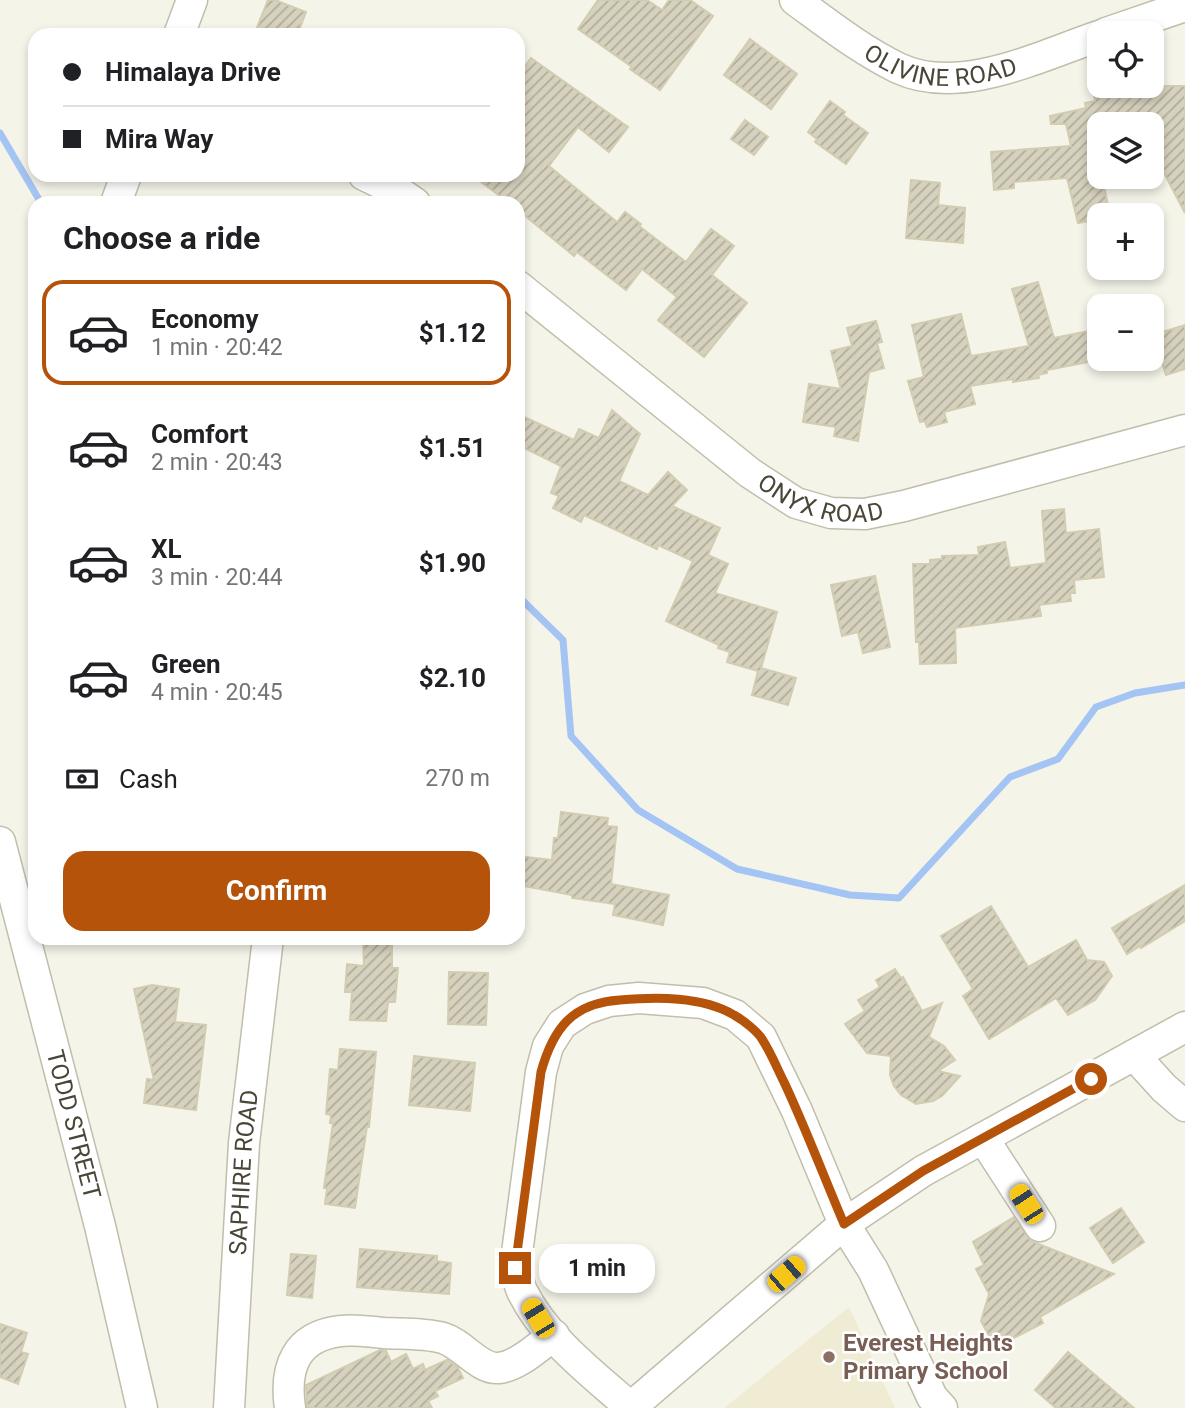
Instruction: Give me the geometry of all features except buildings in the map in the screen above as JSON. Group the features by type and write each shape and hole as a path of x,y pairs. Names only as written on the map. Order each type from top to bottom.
{"street":[{"path":"182,28 192,0"},
{"name":"OLIVINE ROAD","path":"795,0 867,52 900,69 931,78 960,78 990,73 1087,40"},
{"path":"1141,21 1185,6"},
{"path":"378,182 405,196"},
{"name":"ONYX ROAD","path":"525,292 750,473 796,503 831,513 865,514 904,506 1185,430"},
{"name":"TODD STREET","path":"0,842 100,1226 142,1408"},
{"name":"SAPHIRE ROAD","path":"229,1408 244,1143 267,945"},
{"path":"942,1408 932,1397 873,1270 844,1224 797,1111 761,1037 735,1015 703,1003 639,998 609,1000 584,1009 562,1024 548,1046 541,1072 515,1268 522,1291 538,1318 583,1366 630,1408 844,1224 923,1171 1185,1027"},
{"path":"1135,1055 1164,1088 1185,1106"},
{"path":"983,1138 1040,1226"},
{"path":"290,1408 288,1377 295,1357 306,1343 322,1335 342,1330 443,1338 459,1345 487,1367 500,1368 511,1364 554,1335"}],"shaded area":[{"name":"Everest Heights Primary School","path":"849,1307 895,1408 724,1408"}],"waterway":[{"path":"0,133 28,181"},
{"path":"29,182 37,196"},
{"path":"525,603 563,640 571,736 638,810 737,869 850,895 899,898 1010,777 1058,759 1096,707 1135,693 1185,685"}],"place":[{"name":"Everest Heights Primary School","path":"829,1357"}],"route":[{"path":"515,1268 541,1072 548,1046 562,1024 584,1009 609,1000 639,998 703,1003 735,1015 761,1037 797,1111 844,1224 923,1171 1091,1079"}]}
